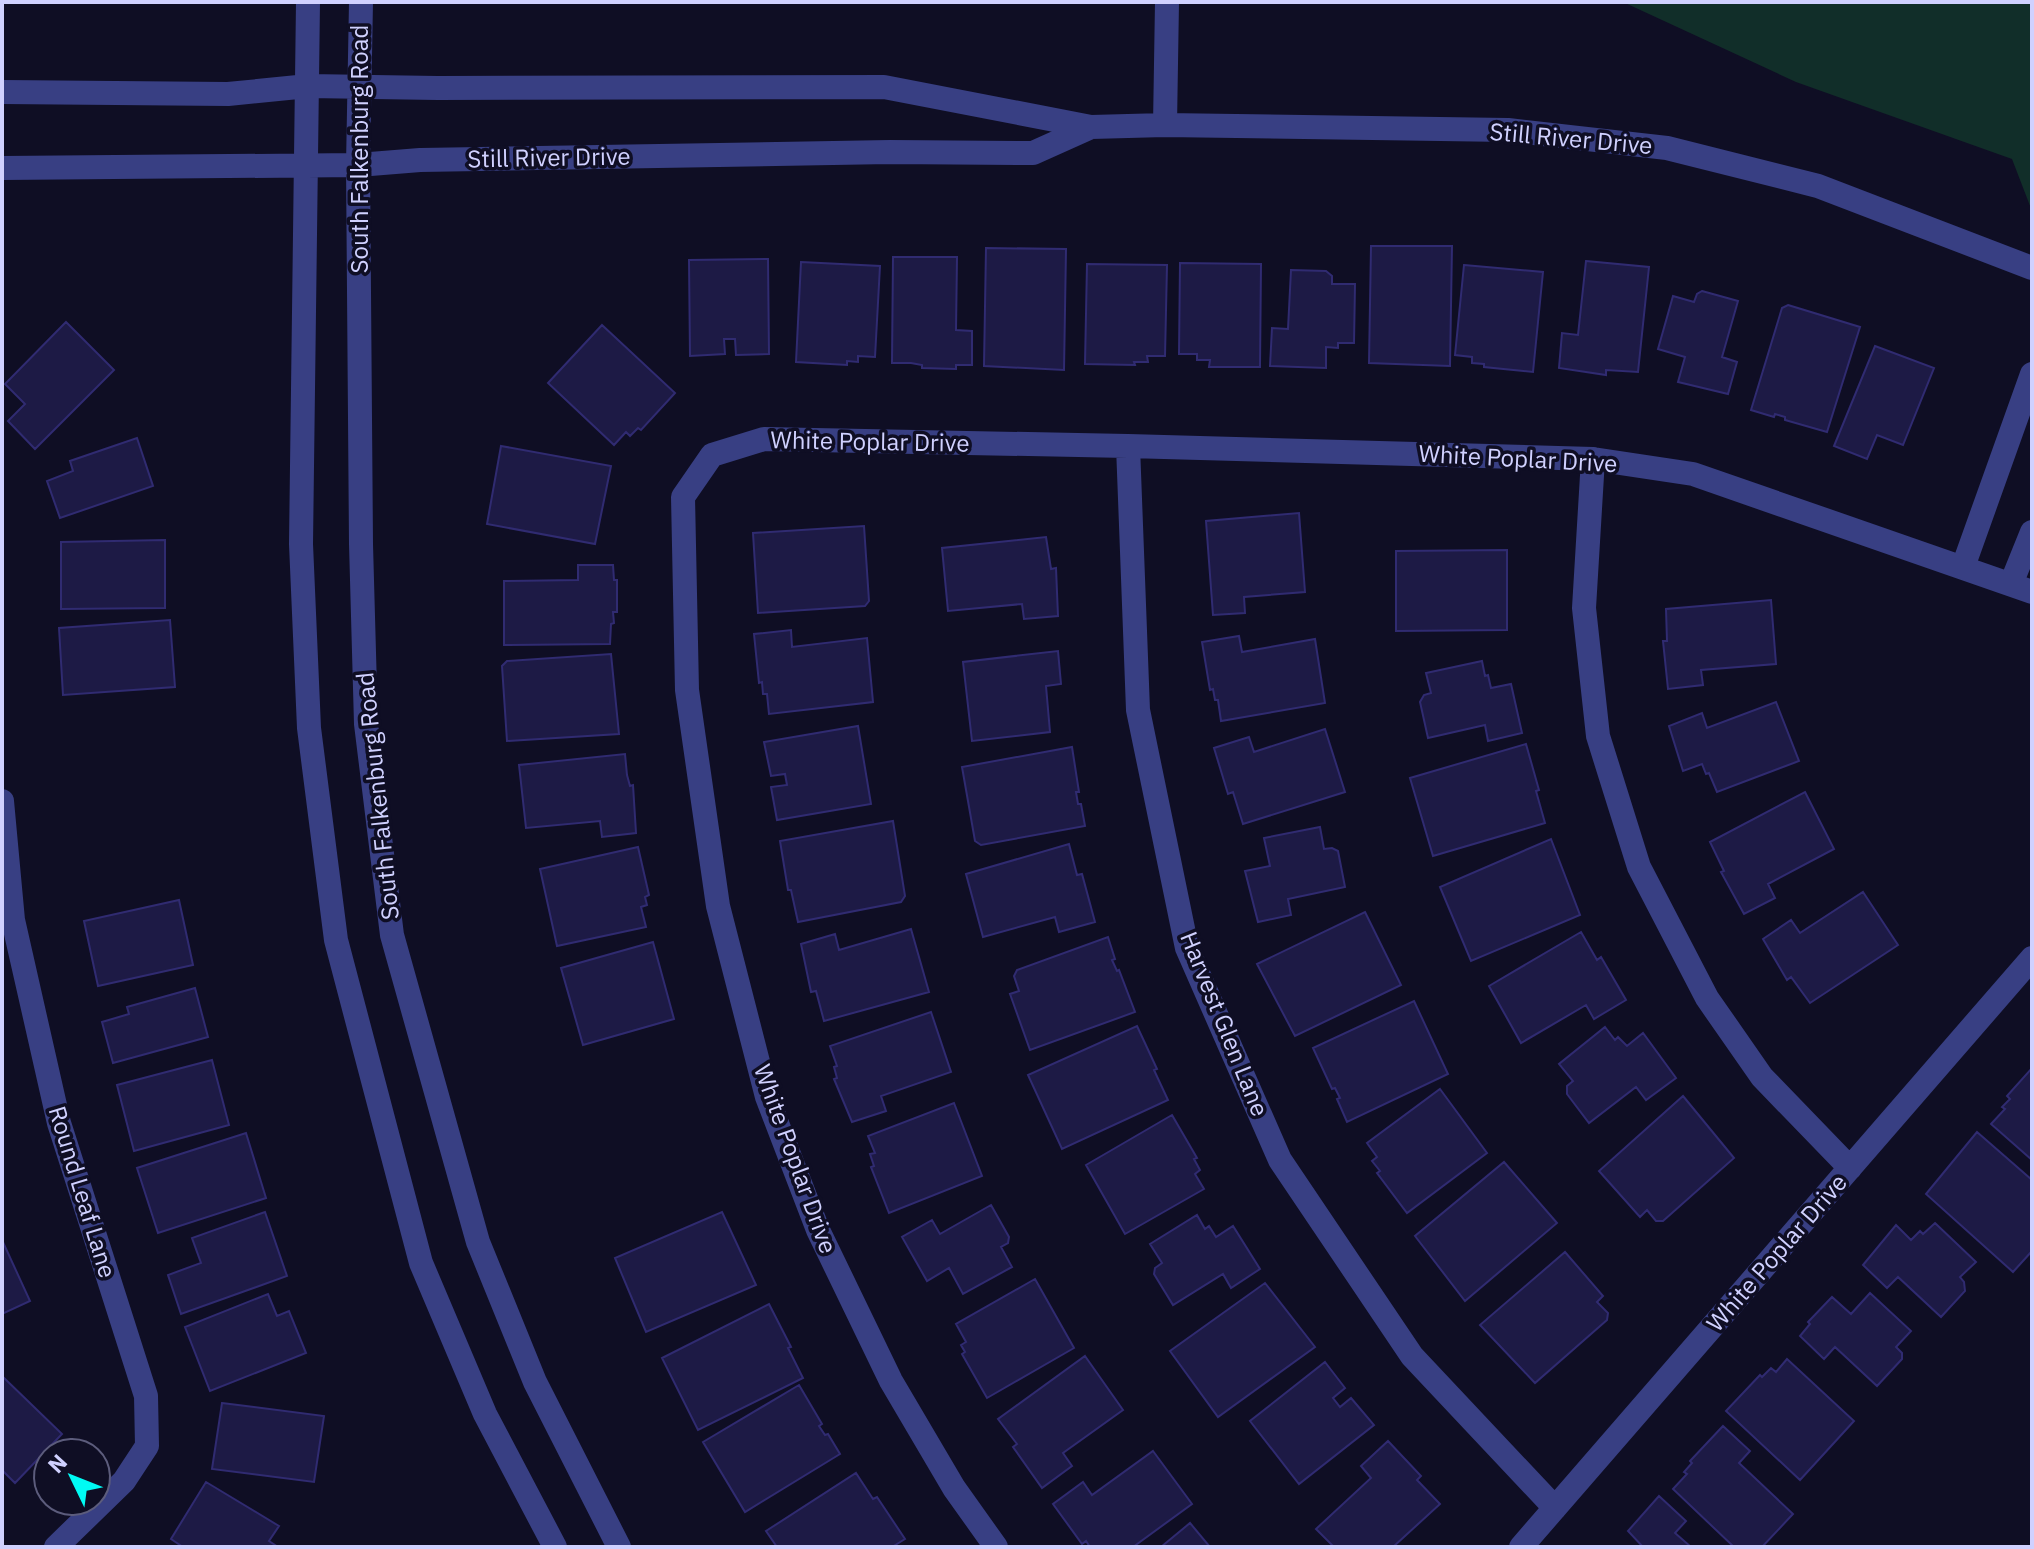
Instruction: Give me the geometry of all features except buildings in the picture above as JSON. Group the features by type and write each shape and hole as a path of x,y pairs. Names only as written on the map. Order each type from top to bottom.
{"street":[{"path":"308,2 302,574 309,728 336,940 421,1263 485,1414 555,1547"},
{"name":"South Falkenburg Road","path":"361,2 358,165 361,544 366,724 392,935 478,1242 535,1382 619,1547"},
{"path":"1165,125 1167,2"},
{"name":"Still River Drive","path":"2,92 228,94 308,86 884,87 1091,127 1165,125 1508,130 1667,148 1818,186 2032,268"},
{"name":"Still River Drive","path":"2,168 305,166 420,160 890,152 1033,153 1091,127"},
{"path":"1963,567 2026,410 2032,374"},
{"name":"White Poplar Drive","path":"996,1547 954,1488 891,1381 818,1230 767,1097 718,906 687,690 683,497 712,455 764,439 1593,459 1693,474 2022,588"},
{"name":"Harvest Glen Lane","path":"1128,446 1138,710 1187,948 1280,1160 1412,1356 1555,1508"},
{"path":"1593,459 1584,608 1598,736 1639,867 1707,998 1754,1066 1850,1168"},
{"path":"2022,588 2032,532"},
{"name":"Round Leaf Lane","path":"2,801 8,920 59,1123 146,1396 147,1446 124,1481 56,1547"},
{"name":"White Poplar Drive","path":"1521,1547 2032,958"}],"green space":[{"path":"1623,2 2032,2 2032,211 2012,159 1796,82"}]}
